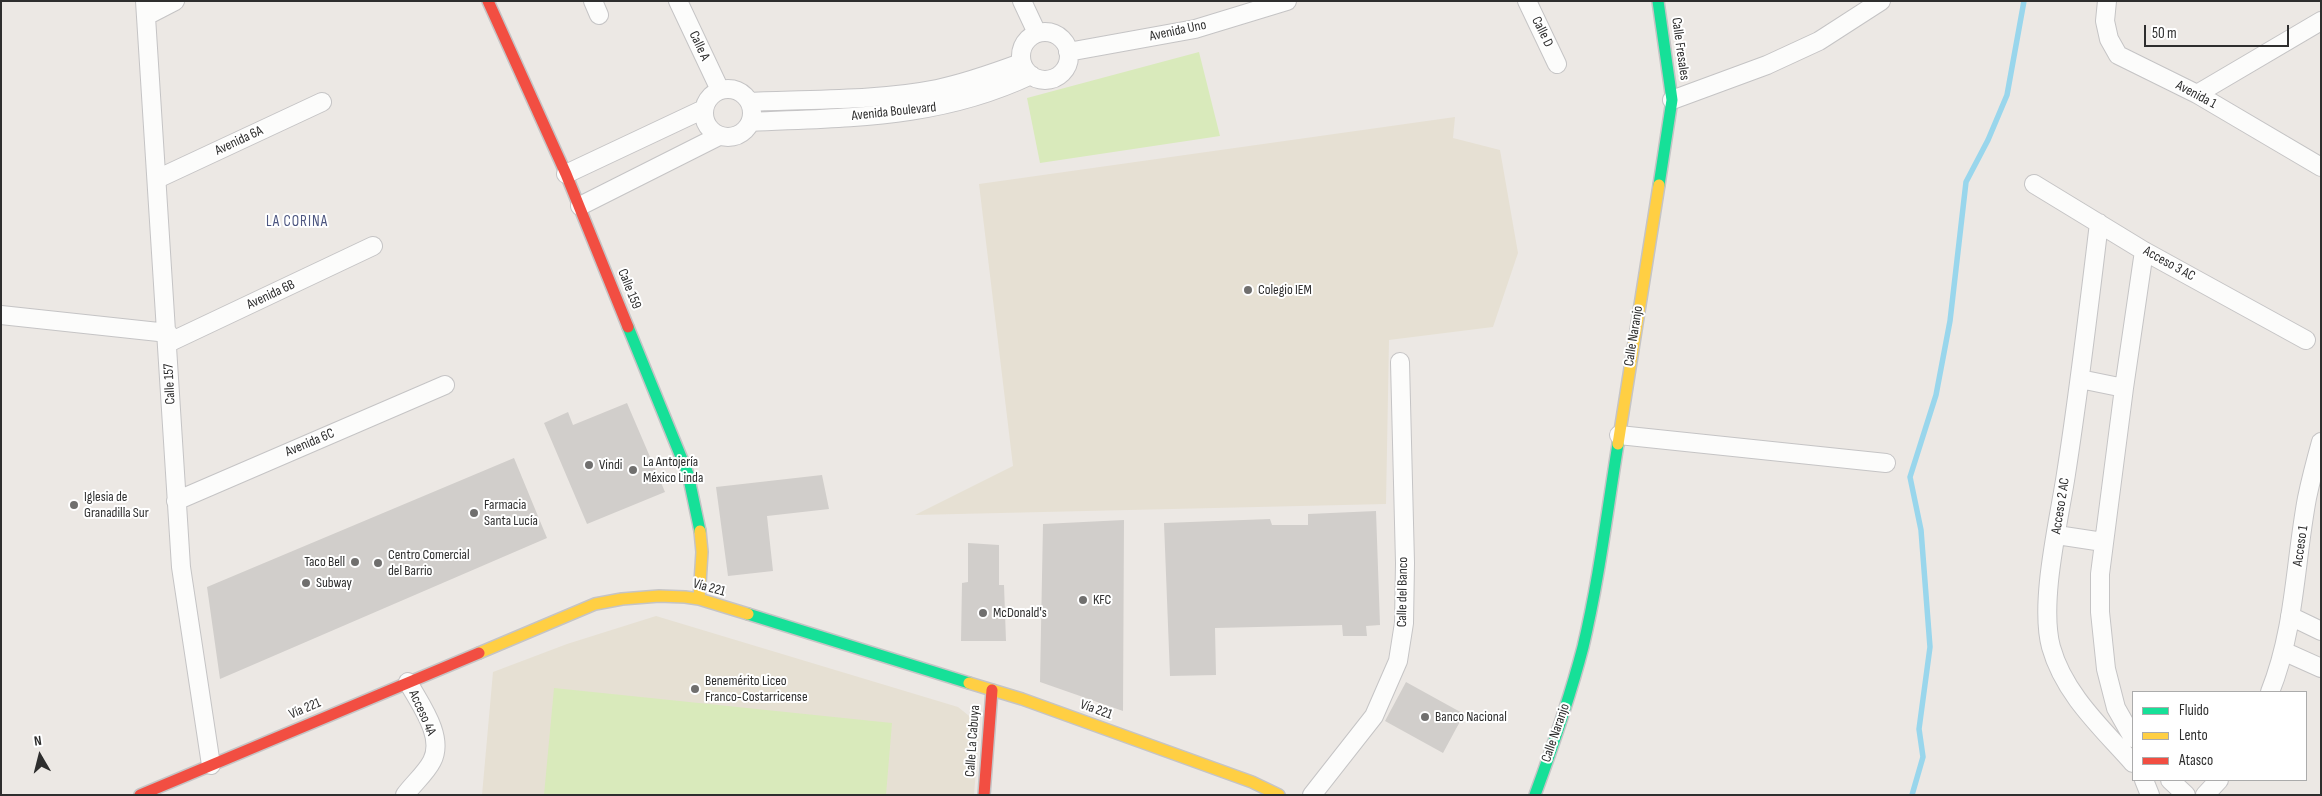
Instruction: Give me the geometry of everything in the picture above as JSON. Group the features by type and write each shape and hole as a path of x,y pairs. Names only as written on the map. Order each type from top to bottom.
{"street":[{"path":"145,9 175,1"},
{"name":"Calle 159","path":"488,1 580,206 688,474 700,525 702,552 699,599"},
{"name":"Calle A","path":"678,1 720,90"},
{"path":"1022,1 1037,33"},
{"name":"Avenida Uno","path":"1068,52 1196,28 1287,1"},
{"name":"Calle D","path":"1527,1 1558,64"},
{"name":"Calle Fresales","path":"1658,1 1672,100"},
{"path":"1672,100 1766,65 1819,41 1881,1"},
{"name":"Avenida 1","path":"2107,1 2105,22 2109,39 2118,55 2197,94 2321,167"},
{"name":"Calle 157","path":"145,9 168,338 181,567 211,765"},
{"path":"2197,94 2321,21"},
{"path":"1048,32 1059,36 1067,45 1068,52 1067,66 1062,73 1045,80 1036,79 1026,69 1021,52 1026,40 1037,33 1048,32"},
{"name":"Avenida Boulevard","path":"750,102 867,97 936,89 1026,69"},
{"name":"Avenida Boulevard","path":"751,122 904,113 950,105 1003,88 1026,69"},
{"path":"731,89 742,93 750,102 753,113 751,122 738,136 728,138 719,136 710,129 704,120 704,109 709,98 720,90 731,89"},
{"name":"Calle Naranjo","path":"1535,795 1562,722 1583,645 1596,584 1672,100"},
{"name":"Avenida 6A","path":"157,179 322,102"},
{"path":"566,174 704,109"},
{"path":"580,206 719,136"},
{"name":"Acceso 3 AC","path":"2034,184 2144,251 2306,340"},
{"name":"Acceso 2 AC","path":"2099,223 2080,379 2048,604 2051,646 2061,673 2078,701 2132,762"},
{"name":"Avenida 6B","path":"168,338 373,246"},
{"path":"2132,736 2116,708 2106,669 2100,612 2100,574 2144,251"},
{"path":"1,315 168,338"},
{"name":"Calle del Banco","path":"1312,795 1374,716 1398,661 1404,623 1405,573 1400,362"},
{"path":"2080,379 2124,388"},
{"name":"Avenida 6C","path":"176,501 445,385"},
{"path":"1619,435 1886,463"},
{"name":"Acceso 1","path":"2270,691 2283,651 2307,498 2321,442"},
{"path":"2057,535 2103,542"},
{"name":"Vía 221","path":"140,795 595,604 634,596 661,595 699,599 992,690 1252,782 1279,795"},
{"path":"2290,616 2321,631"},
{"path":"2283,651 2321,668"},
{"name":"Acceso 4A","path":"406,795 432,761 436,744 432,727 408,682"},
{"name":"Calle La Cabuya","path":"984,795 992,690"},
{"path":"2095,721 2116,708"},
{"path":"2144,781 2150,795"},
{"path":"2171,781 2186,795"},
{"path":"2205,795 2218,781"}],"shaded area":[{"name":"Colegio IEM","path":"1455,117 1453,138 1500,150 1518,253 1493,327 1389,340 1386,504 915,515 1013,466 979,184"},
{"name":"Benemérito Liceo Franco-Costarricense","path":"656,616 958,707 973,719 979,732 974,795 482,795 493,672 567,644"}],"green space":[{"path":"1199,52 1220,136 1040,163 1027,98"},
{"path":"554,688 892,723 886,795 544,795"}],"building":[{"name":"Vindi","path":"627,403 665,492 587,524 544,423 568,412 573,425"},
{"name":"Centro Comercial del Barrio","path":"514,458 547,538 220,679 207,587"},
{"path":"822,475 829,509 767,516 773,571 728,576 716,487"},
{"path":"1376,511 1380,625 1366,626 1367,636 1343,636 1342,625 1215,628 1216,675 1170,676 1164,523 1270,519 1272,525 1308,525 1308,514"},
{"name":"KFC","path":"1124,520 1123,711 1040,682 1043,524"},
{"name":"McDonald's","path":"968,543 999,545 999,585 1004,585 1006,641 961,641 962,583 968,582"},
{"name":"Banco Nacional","path":"1406,682 1464,714 1443,753 1385,721"}],"waterway":[{"path":"1912,795 1923,757 1919,729 1930,647 1921,530 1910,477 1936,395 1950,321 1966,182 1988,140 2007,95 2024,1"}],"traffic: fast":[{"path":"1658,1 1672,100 1659,185"},
{"path":"628,327 688,474 700,531"},
{"path":"1535,795 1573,684 1589,622 1618,444"},
{"path":"748,614 969,683"}],"traffic: slow":[{"path":"1618,444 1659,185"},
{"path":"699,599 702,552 700,531"},
{"path":"479,653 595,604 622,599 659,596 685,597 699,599 748,614"},
{"path":"969,683 1022,699 1252,782 1279,795"}],"traffic: jam":[{"path":"488,1 566,174 628,327"},
{"path":"140,795 479,653"},
{"path":"984,795 992,690"}],"place":[{"name":"Colegio IEM","path":"1248,290"},
{"name":"Vindi","path":"589,465"},
{"name":"La Antojería México Linda","path":"633,470"},
{"name":"Iglesia de Granadilla Sur","path":"74,505"},
{"name":"Farmacia Santa Lucía","path":"474,513"},
{"name":"Taco Bell","path":"355,562"},
{"name":"Centro Comercial del Barrio","path":"378,563"},
{"name":"Subway","path":"306,583"},
{"name":"KFC","path":"1083,600"},
{"name":"McDonald's","path":"983,613"},
{"name":"Benemérito Liceo Franco-Costarricense","path":"695,689"},
{"name":"Banco Nacional","path":"1425,717"}],"district":[{"name":"LA CORINA","path":"297,222"}]}
